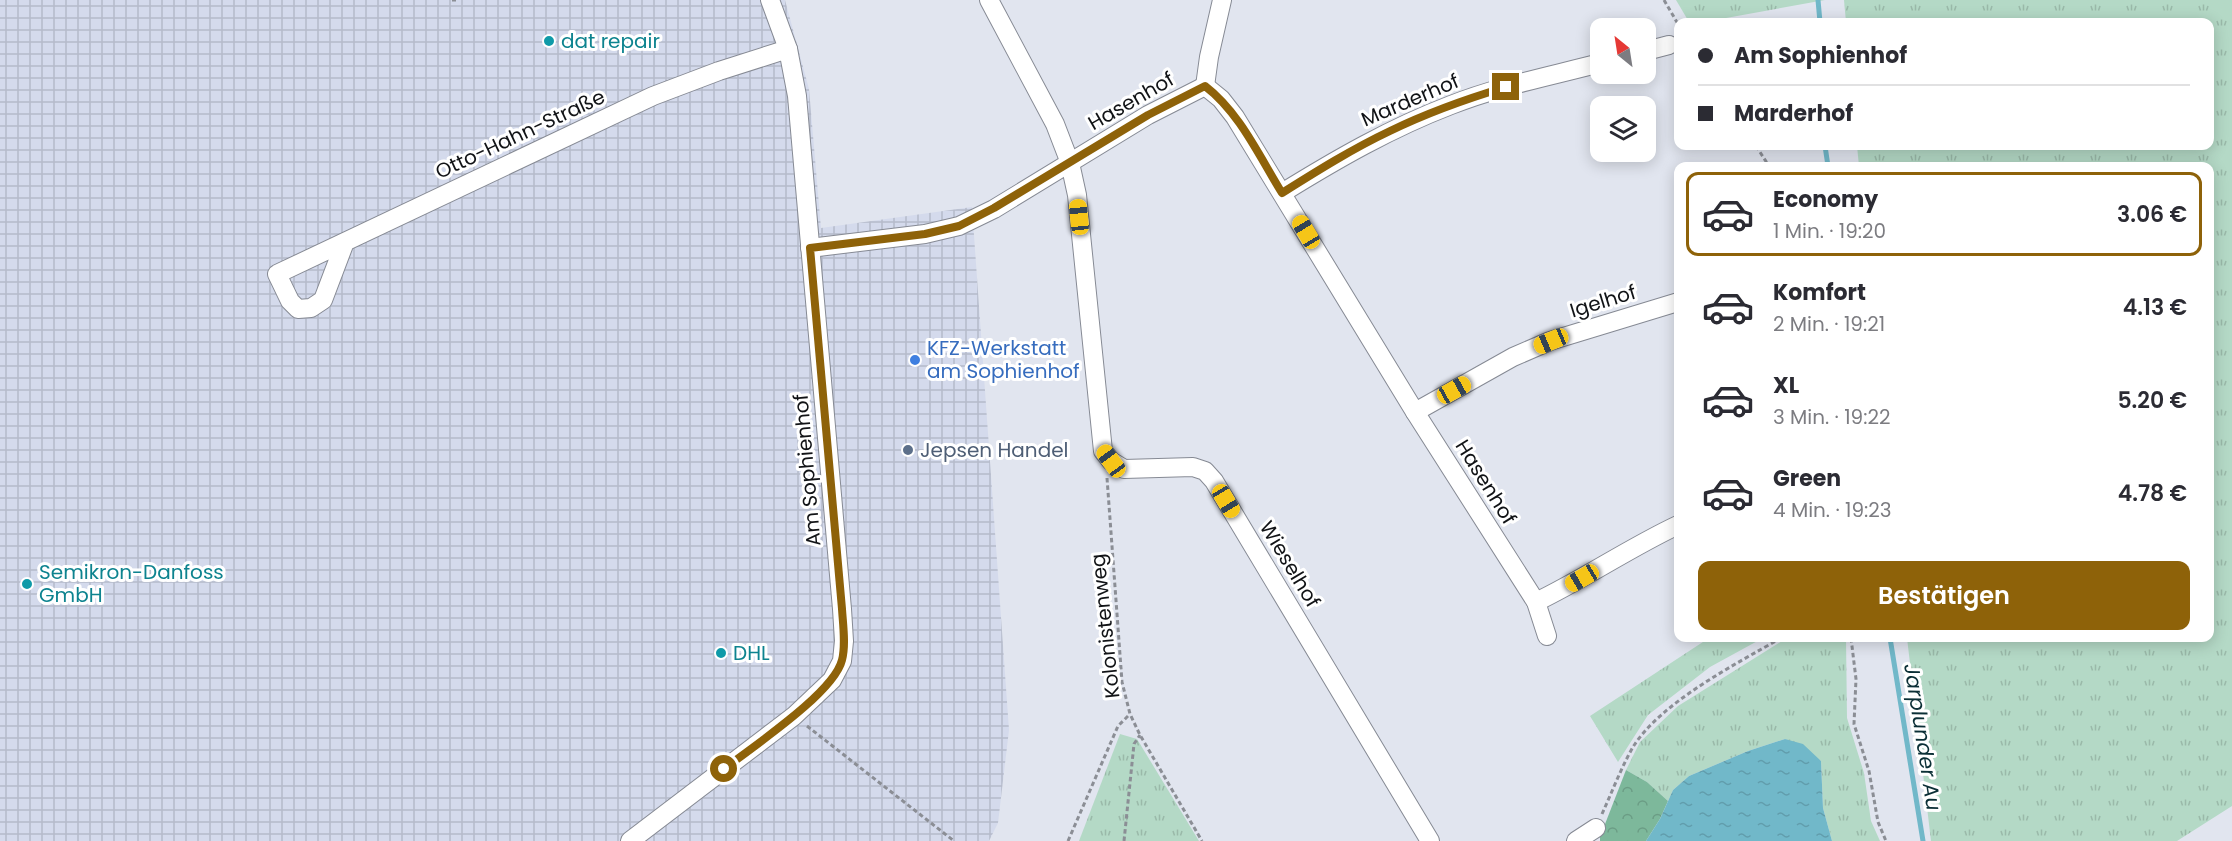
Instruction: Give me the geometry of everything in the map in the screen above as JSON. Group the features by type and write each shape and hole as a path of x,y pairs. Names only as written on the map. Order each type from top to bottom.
{"street":[{"name":"Am Sophienhof","path":"630,841 794,716 832,681 842,661 844,641 797,96 788,49 770,0"},
{"path":"989,0 1055,124 1070,163 1077,195 1101,437 1103,451 1111,461"},
{"path":"1205,86 1222,0"},
{"path":"1656,48 1670,45"},
{"name":"Otto-Hahn-Straße","path":"345,242 323,300 310,308 298,309 290,301 276,274 653,96 719,71 788,49"},
{"name":"Marderhof","path":"1282,193 1349,152 1453,104 1506,87 1590,66"},
{"name":"Hasenhof","path":"810,248 925,234 959,226 994,208 1148,115 1205,86 1221,99 1236,117 1415,412 1536,602 1547,636"},
{"name":"Igelhof","path":"1415,412 1513,357 1551,341 1674,303"},
{"name":"Wieselhof","path":"1111,461 1124,469 1193,467 1205,471 1232,511 1430,841"},
{"path":"1536,602 1674,527"},
{"path":"1576,841 1596,828"}],"path":[{"path":"1664,0 1674,18"},
{"name":"Kolonistenweg","path":"1111,461 1107,479 1121,671 1130,714 1202,841"},
{"path":"1596,828 1634,746 1666,711 1691,692 1774,642"},
{"path":"1851,642 1856,679 1854,724 1869,771 1878,822 1886,841"},
{"path":"1068,841 1118,726 1130,714"},
{"path":"794,716 954,841"},
{"path":"1124,841 1134,744 1140,735"}],"shaded area":[{"path":"0,0 785,0 809,89 821,228 972,207 1009,730 998,823 989,841 0,841"}],"green space":[{"path":"1676,0 1825,0 1726,18 1687,18"},
{"path":"1844,0 2232,0 2232,806 2177,841 1931,841 1907,642 2214,642 2214,162 1859,162 1857,150 2214,150 2214,18 1846,18"},
{"path":"1703,642 1756,642 1710,667 1648,715 1618,762 1590,716"},
{"path":"1781,642 1846,642 1847,718 1864,773 1871,821 1880,841 1832,841 1823,808 1821,761 1785,739 1748,751 1689,776 1673,790 1668,801 1647,782 1626,770 1640,742 1678,706"},
{"path":"1120,734 1137,739 1199,841 1079,841"},
{"path":"1626,770 1647,782 1668,801 1646,841 1600,841 1600,837"}],"water":[{"path":"1785,739 1803,744 1821,761 1823,808 1832,841 1646,841 1660,819 1673,790 1689,776 1748,751"}],"waterway":[{"name":"Jarplunder Au","path":"1818,0 1820,18"},
{"name":"Jarplunder Au","path":"1826,150 1827,162"},
{"name":"Jarplunder Au","path":"1891,642 1923,841"}],"place":[{"name":"dat repair","path":"549,41"},
{"name":"KFZ-Werkstatt am Sophienhof","path":"915,360"},
{"name":"Jepsen Handel","path":"908,450"},
{"name":"Semikron-Danfoss GmbH","path":"27,584"},
{"name":"DHL","path":"721,653"}],"route":[{"path":"724,769 794,716 832,681 842,661 844,641 842,609 810,248 925,234 959,226 994,208 1148,115 1205,86 1221,99 1236,117 1282,193 1390,130 1453,104 1506,87"}]}
